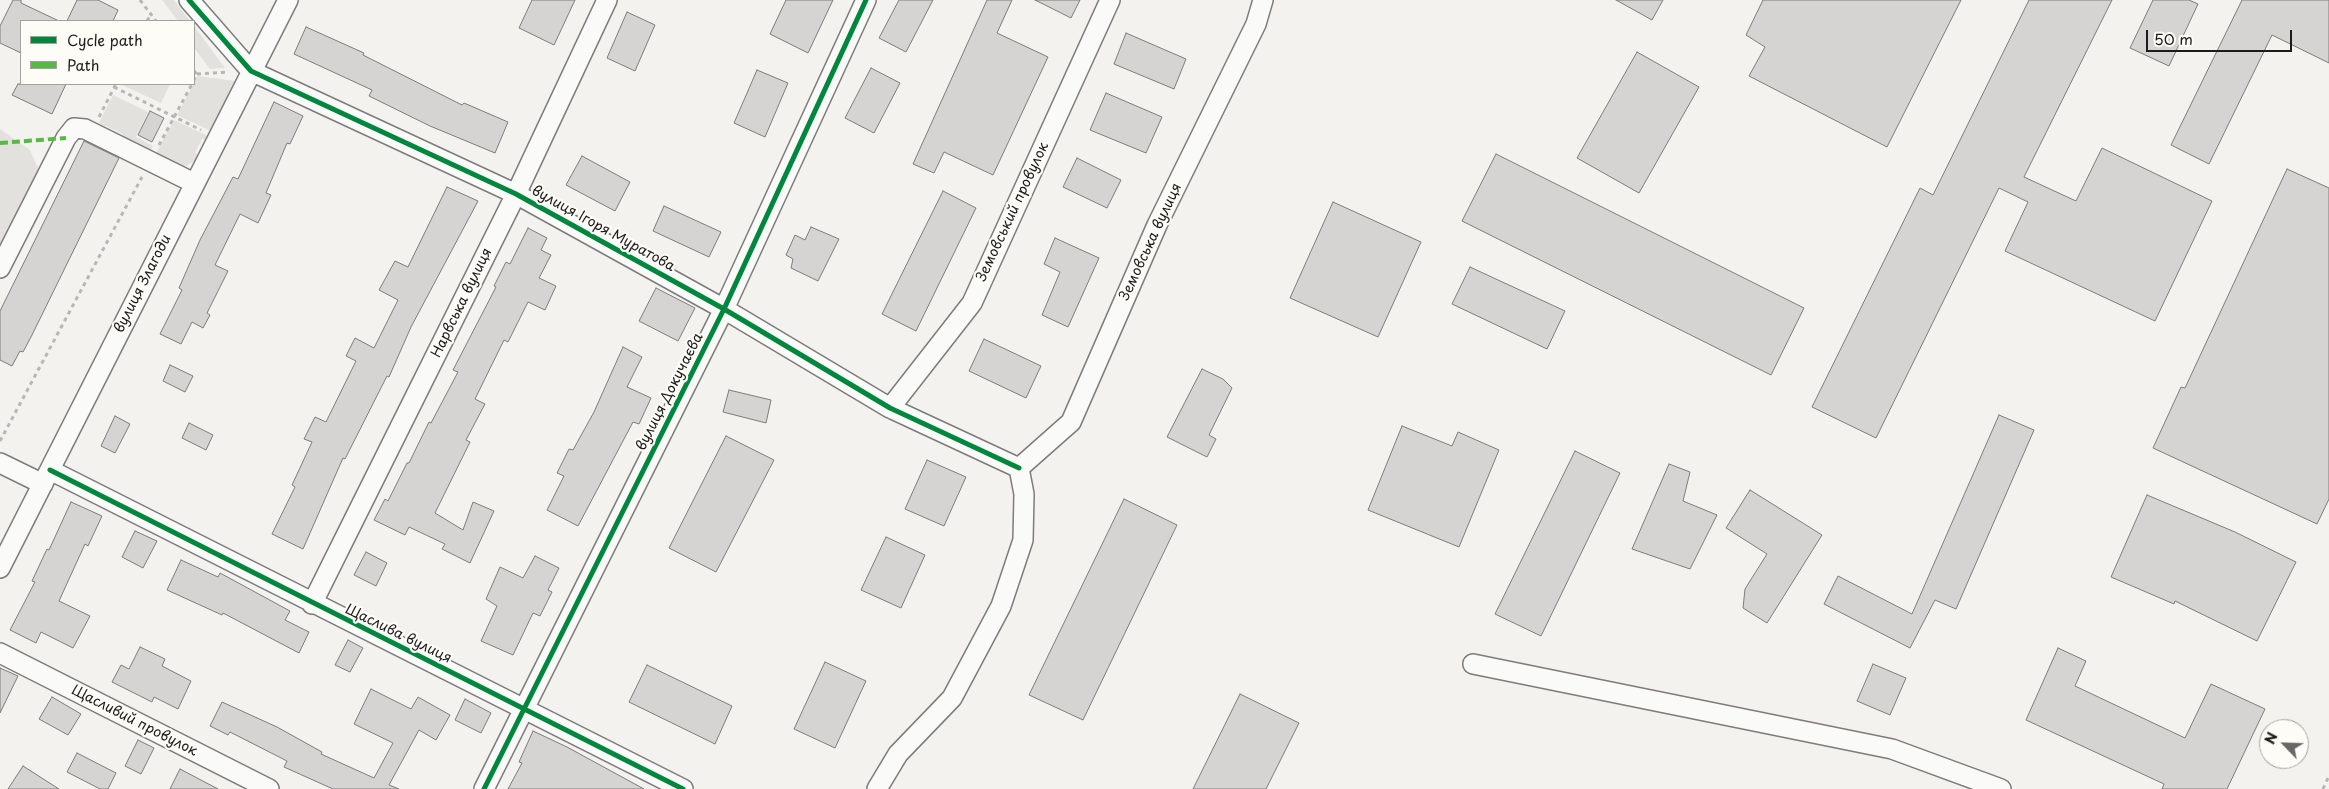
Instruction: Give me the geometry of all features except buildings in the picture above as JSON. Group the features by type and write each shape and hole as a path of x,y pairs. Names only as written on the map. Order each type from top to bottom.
{"street":[{"name":"вулиця Ігоря Муратова","path":"189,0 251,71 516,194 724,309 890,408 1019,468"},
{"name":"вулиця Злагоди","path":"0,568 288,0"},
{"name":"Нарвська вулиця","path":"312,604 516,194 607,0"},
{"name":"вулиця Докучаєва","path":"484,789 724,309 866,0"},
{"name":"Земовський провулок","path":"890,408 972,303 1110,0"},
{"name":"Земовська вулиця","path":"1019,468 1071,422 1157,225 1256,24 1264,0"},
{"path":"0,268 66,138 74,128 85,130 194,183"},
{"name":"Щаслива вулиця","path":"0,463 46,477 312,604 683,789"},
{"path":"877,789 898,754 952,698 1001,606 1023,540 1024,494 1019,468"},
{"name":"Щасливий провулок","path":"0,653 269,789"},
{"path":"1473,664 1892,749 2001,789"}],"path":[{"path":"140,0 155,20"},
{"path":"148,20 151,14"},
{"path":"195,78 197,74 251,71"},
{"path":"102,110 115,85 217,138"},
{"path":"0,442 191,85"},
{"path":"2323,789 2329,776"}],"shaded area":[{"path":"162,0 174,0 189,20 177,20"},
{"path":"195,27 225,68 210,69 195,49"},
{"path":"198,76 235,81 211,131 177,115 193,85 195,85"},
{"path":"122,85 170,85 161,103"},
{"path":"113,95 148,112 136,137 153,146 148,155 120,142 123,134 99,123"},
{"path":"174,120 208,136 206,140 202,139 195,153 198,155 187,166 180,166 155,155"},
{"path":"0,129 30,150 40,172 0,255"}],"marked path":[{"path":"0,143 66,138"}],"cycle path":[{"path":"189,0 251,71 516,194 724,309 890,408 1019,468"},
{"path":"484,789 724,309 866,0"},
{"path":"50,470 683,789"}]}
